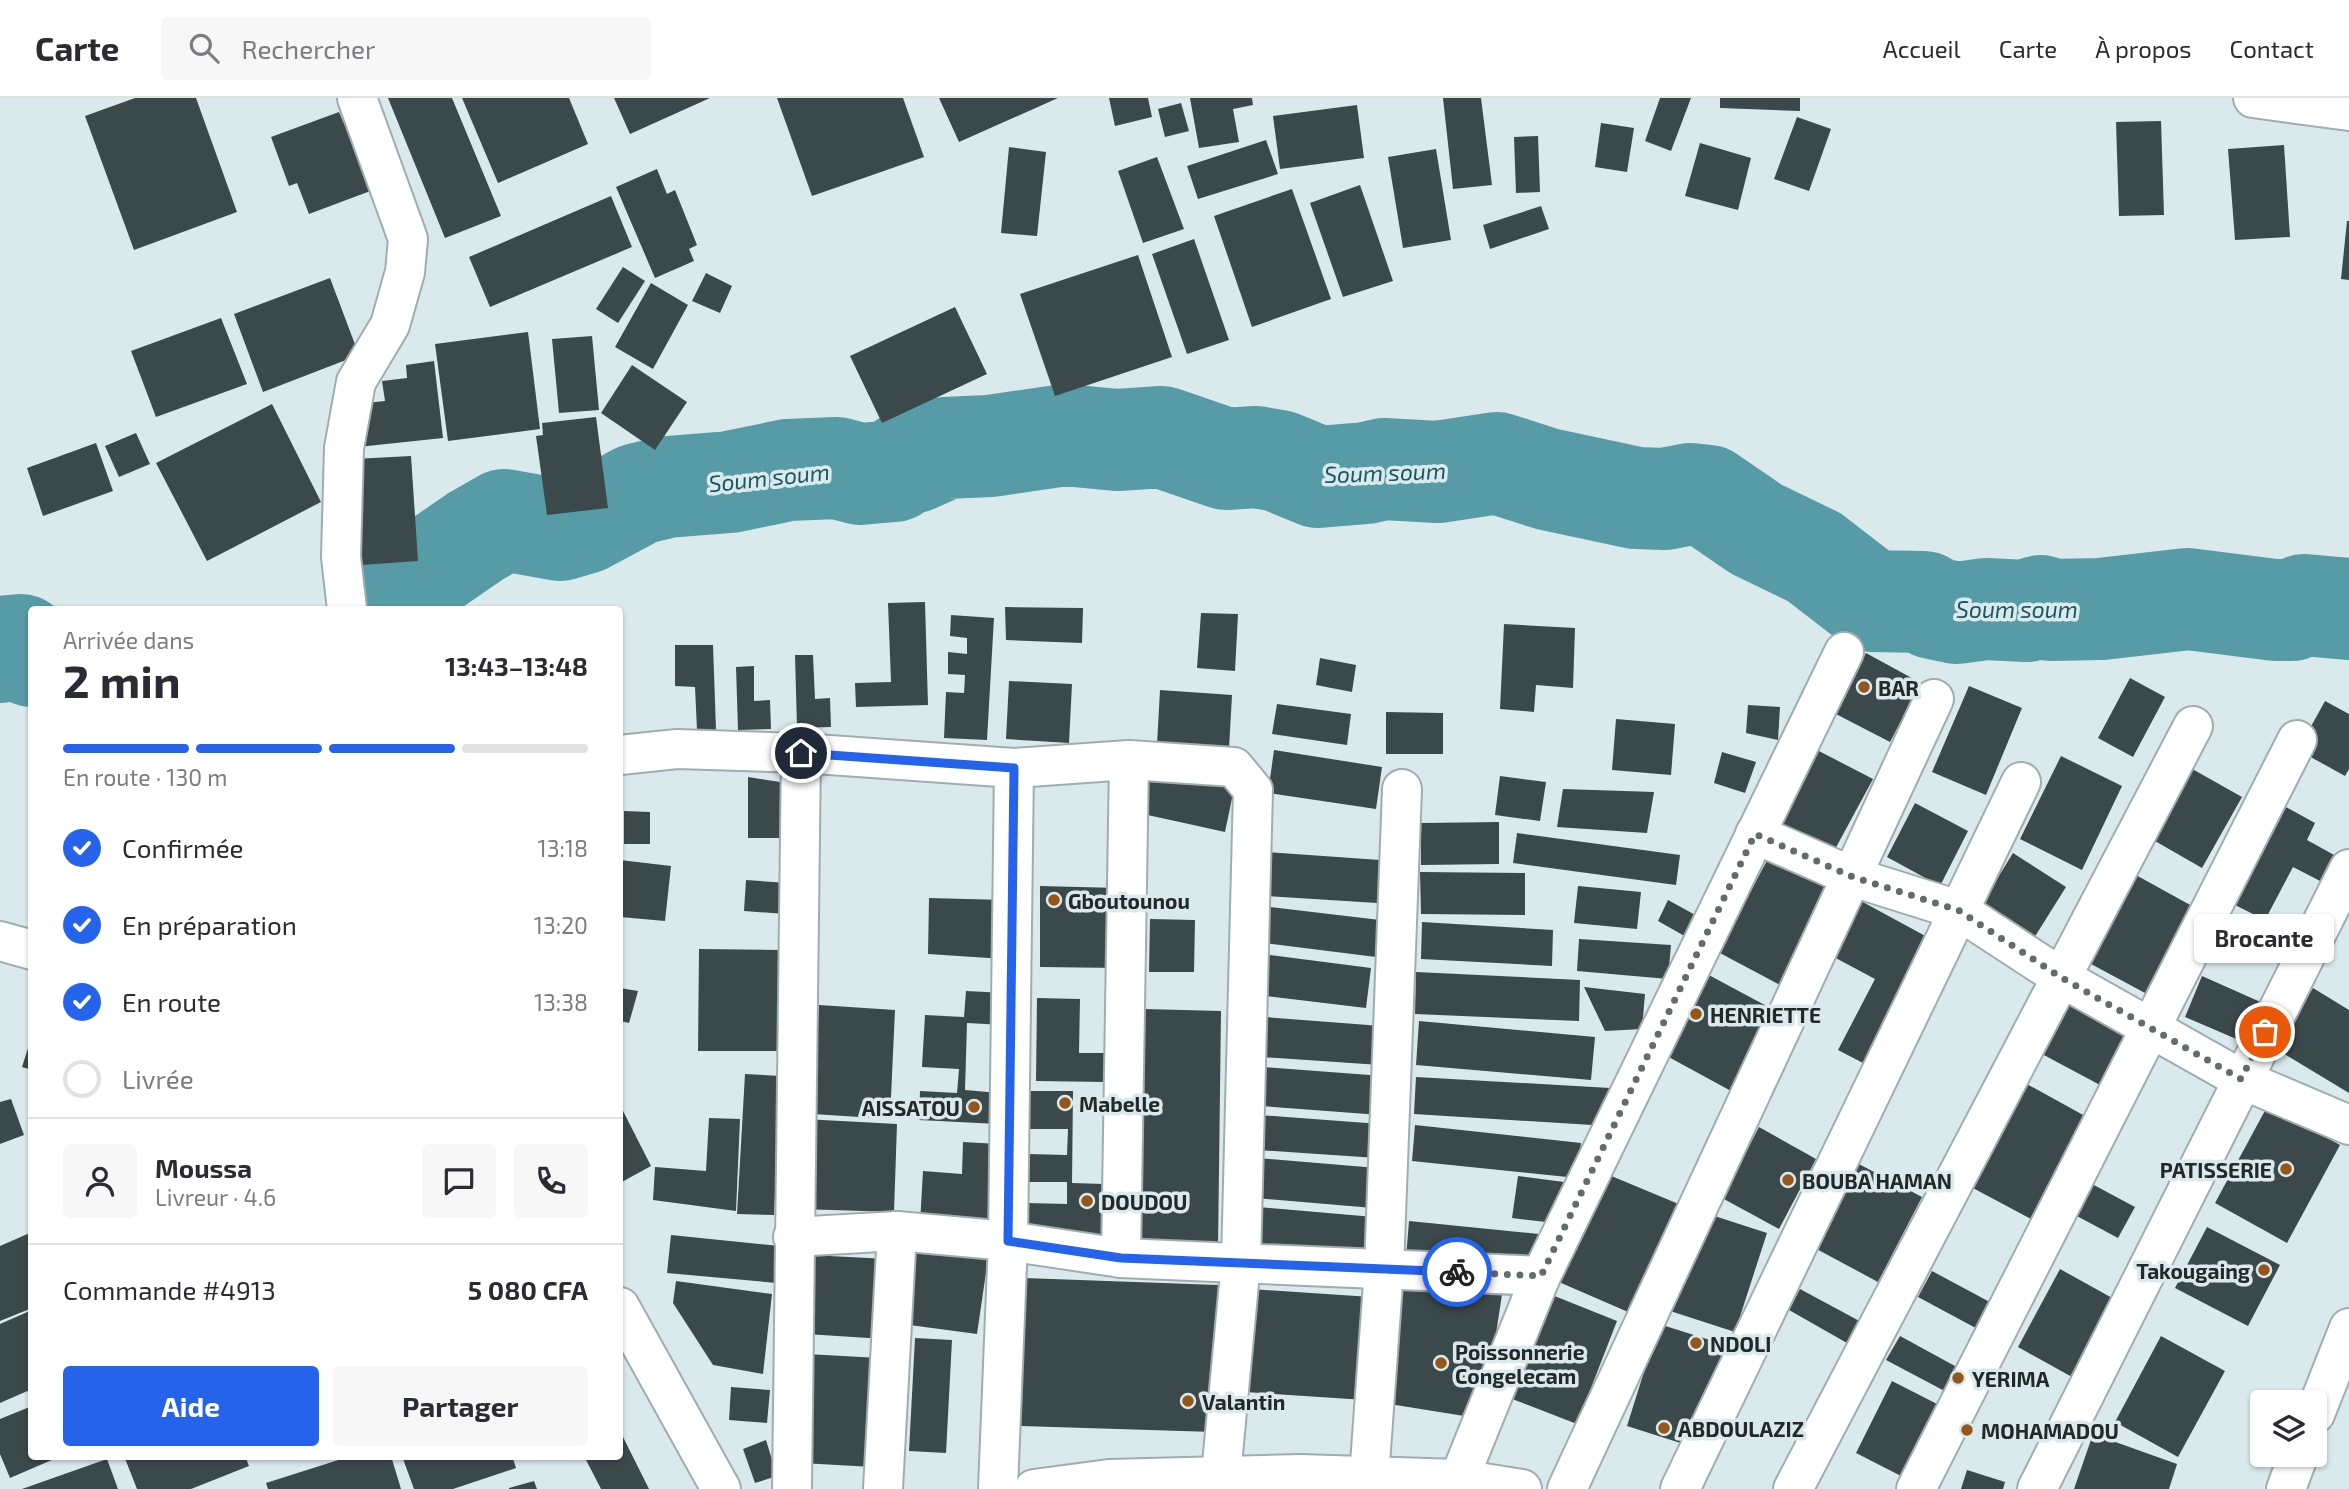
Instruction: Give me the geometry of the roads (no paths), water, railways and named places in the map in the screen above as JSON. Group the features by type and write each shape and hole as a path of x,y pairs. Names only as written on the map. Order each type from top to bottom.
{"street":[{"path":"347,606 341,557 344,448 355,382 390,326 405,272 408,239 357,98"},
{"path":"2253,98 2349,111"},
{"path":"1460,1479 1541,1276 1844,652"},
{"path":"1567,1489 1934,699"},
{"path":"1793,1489 2193,726"},
{"path":"1916,1489 2297,740"},
{"path":"623,755 677,749 801,753 1014,768 1129,760 1234,767 1253,790 1241,1262 1221,1475"},
{"path":"792,1489 801,753"},
{"path":"1121,1258 1129,760"},
{"path":"998,1489 1008,1241 1014,768"},
{"path":"1680,1489 2021,782"},
{"path":"1369,1478 1384,1269 1402,789"},
{"path":"1755,834 1853,877 1958,910 2062,978 2151,1030 2241,1079 2349,1125"},
{"path":"2037,1489 2349,869"},
{"path":"0,941 28,949"},
{"path":"793,1237 897,1231 1008,1241 1121,1258 1541,1276"},
{"path":"883,1489 897,1231"},
{"path":"623,1312 721,1489"},
{"path":"2324,1390 2349,1328"},
{"path":"2286,1489 2294,1467"},
{"path":"1034,1489 1109,1479 1221,1475 1460,1479 1522,1489"}],"waterway":[{"name":"Soum soum","path":"396,606 415,578 504,520 560,530 584,523 638,494 667,487 730,482 788,470 837,468 860,474 894,471 905,462 914,462 945,448 990,446 1065,435 1117,440 1162,437 1226,459 1256,457 1279,461 1318,477 1384,469 1438,472 1497,463 1547,479 1636,498 1665,499 1690,494 1708,496 1756,529 1814,557 1871,601 1924,602 1933,608 1957,613 1986,609 2026,611 2041,606 2050,610 2101,609 2188,599 2275,610 2292,610 2304,605 2349,609"},
{"name":"Soum soum","path":"0,652 1,647 21,645 28,652"}],"place":[{"name":"BAR","path":"1864,687"},
{"name":"Gboutounou","path":"1054,900"},
{"name":"HENRIETTE","path":"1696,1014"},
{"name":"Brocante","path":"2265,1032"},
{"name":"Mabelle","path":"1065,1103"},
{"name":"AISSATOU","path":"974,1107"},
{"name":"PATISSERIE","path":"2286,1169"},
{"name":"BOUBA HAMAN","path":"1788,1180"},
{"name":"DOUDOU","path":"1087,1201"},
{"name":"Takougaing","path":"2264,1270"},
{"name":"NDOLI","path":"1696,1343"},
{"name":"Poissonnerie Congelecam","path":"1441,1363"},
{"name":"YERIMA","path":"1958,1378"},
{"name":"Valantin","path":"1188,1401"},
{"name":"ABDOULAZIZ","path":"1664,1428"},
{"name":"MOHAMADOU","path":"1967,1430"}]}
